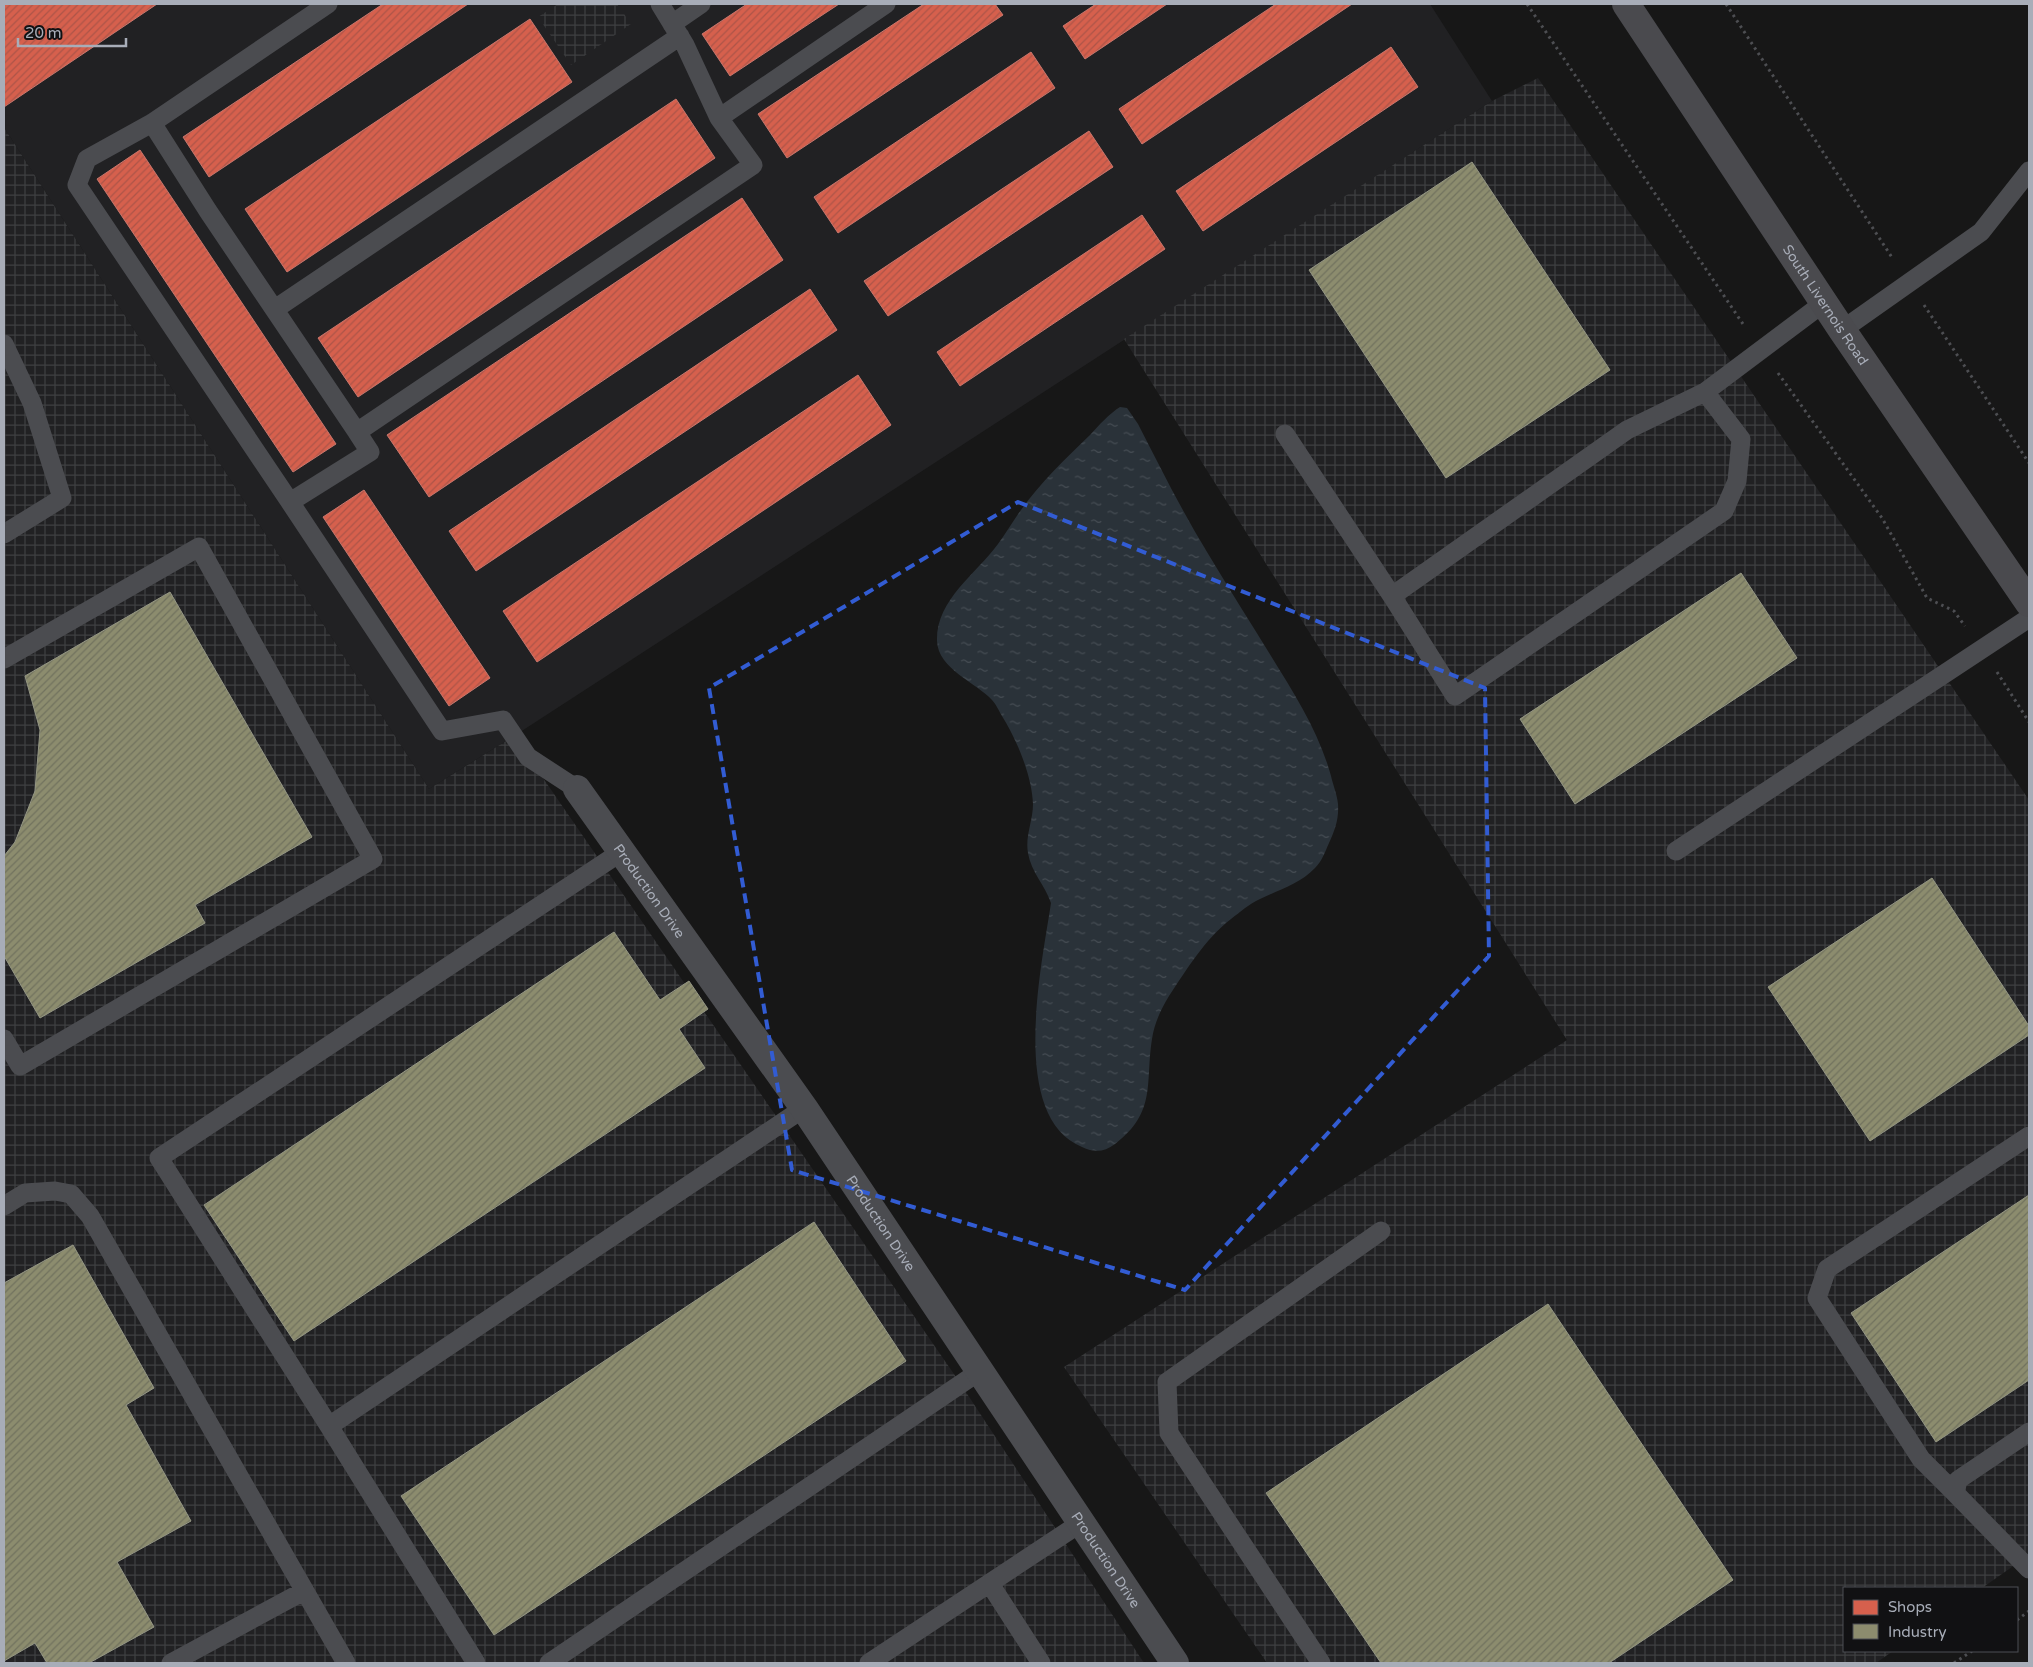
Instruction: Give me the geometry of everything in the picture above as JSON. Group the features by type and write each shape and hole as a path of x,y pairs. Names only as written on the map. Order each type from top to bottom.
{"main road":[{"name":"South Livernois Road","path":"1626,4 1842,330 2029,602"}],"street":[{"name":"Production Drive","path":"577,789 804,1108 1175,1663"}],"lane":[{"path":"328,4 152,122 87,159 77,185 442,731 503,720 528,757 577,789"},
{"path":"357,432 753,165 719,118 676,30 660,4"},
{"path":"275,309 676,30 701,4"},
{"path":"719,118 886,4"},
{"path":"152,122 208,211 370,452 290,502"},
{"path":"1842,330 1981,232 2029,171"},
{"path":"1392,596 1628,430 1704,392 1825,302"},
{"path":"4,344 32,403 62,498 4,534"},
{"path":"1285,434 1456,696 1724,511 1738,481 1741,439 1704,392"},
{"path":"4,659 199,546 373,859 20,1066 4,1039"},
{"path":"1676,851 2029,618"},
{"path":"476,1663 159,1158 621,852"},
{"path":"329,1426 804,1108"},
{"path":"2029,1136 1827,1269 1817,1298 1921,1459 2029,1570"},
{"path":"4,1206 25,1194 55,1191 71,1194 90,1216 346,1663"},
{"path":"1321,1663 1169,1433 1167,1382 1381,1231"},
{"path":"550,1663 980,1371"},
{"path":"1955,1493 1958,1480 2029,1432"},
{"path":"870,1663 1082,1522"},
{"path":"990,1584 1042,1663"},
{"path":"172,1663 304,1591"}],"path":[{"path":"1726,4 2029,463"},
{"path":"2018,1619 2029,1611"},
{"path":"1954,1663 1970,1652"}],"highlighted area":[{"path":"1018,502 1485,688 1489,956 1185,1290 792,1170 709,688"}],"shaded area":[{"path":"4,4 1430,4 1492,101 514,736 429,789 4,130"},
{"path":"558,4 617,4 631,24 571,65 538,17"},
{"path":"1538,78 2029,800 2029,1555 1983,1587 1843,1587 1843,1652 1892,1652 1876,1663 1267,1663 1064,1367 1567,1040 1124,339 1492,101"},
{"path":"5,129 429,789 514,736 956,1377 1144,1663 4,1663"}],"water":[{"path":"1120,407 1127,408 1138,424 1171,489 1198,536 1306,714 1326,760 1337,797 1338,809 1333,834 1320,862 1315,868 1296,882 1256,901 1241,911 1213,936 1190,965 1166,1001 1156,1022 1150,1055 1147,1096 1138,1120 1115,1144 1107,1149 1095,1151 1082,1147 1059,1130 1045,1105 1037,1073 1035,1037 1037,999 1051,903 1032,866 1028,853 1027,847 1033,804 1027,770 1013,736 995,703 959,675 944,660 939,651 937,641 938,626 943,613 959,588 998,544 1028,500 1045,480 1104,420"}],"building: Shops":[{"path":"4,4 157,4 4,107"},
{"path":"383,4 468,4 209,177 183,137"},
{"path":"747,4 839,4 730,76 702,34"},
{"path":"924,4 995,4 1003,15 787,158 758,114"},
{"path":"1096,4 1167,4 1085,59 1063,26"},
{"path":"1276,4 1352,4 1142,144 1119,109"},
{"path":"530,19 572,82 287,272 245,209"},
{"path":"1391,47 1418,87 1203,231 1176,191"},
{"path":"1031,52 1055,88 838,233 814,197"},
{"path":"676,99 715,158 358,397 318,338"},
{"path":"1089,131 1113,167 888,316 864,281"},
{"path":"140,150 336,444 293,472 97,179"},
{"path":"742,198 783,260 429,497 387,435"},
{"path":"1142,215 1165,249 960,386 937,352"},
{"path":"810,289 837,330 476,571 449,531"},
{"path":"858,375 891,425 537,662 503,611"},
{"path":"364,490 490,678 449,706 323,517"}],"building: Industry":[{"path":"1472,162 1610,370 1446,478 1309,270"},
{"path":"1741,573 1797,658 1575,804 1520,719"},
{"path":"170,592 312,837 195,905 205,923 40,1018 4,956 4,856 15,842 35,791 40,730 25,676"},
{"path":"1932,878 2029,1026 2029,1035 1870,1141 1768,987"},
{"path":"614,932 660,1000 689,981 708,1009 679,1029 705,1068 294,1341 204,1205"},
{"path":"2029,1195 2029,1380 1936,1442 1851,1313"},
{"path":"814,1222 906,1361 494,1635 401,1496"},
{"path":"73,1245 154,1388 126,1405 191,1521 117,1562 154,1627 89,1663 47,1663 35,1643 4,1661 4,1283"},
{"path":"1548,1304 1733,1580 1609,1663 1381,1663 1266,1493"}]}
